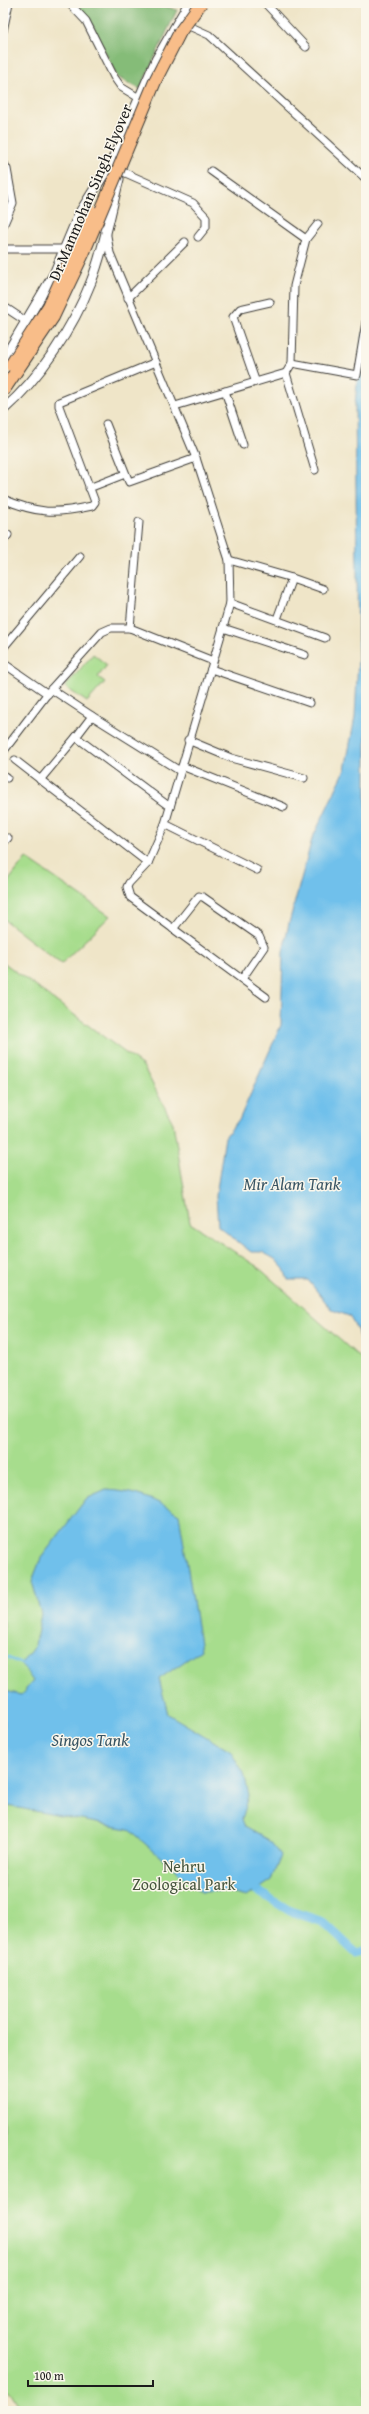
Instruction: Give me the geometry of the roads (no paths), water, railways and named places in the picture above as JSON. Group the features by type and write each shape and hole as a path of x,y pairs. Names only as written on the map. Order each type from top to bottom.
{"highway":[{"name":"Dr.Manmohan Singh Flyover","path":"3,378 49,306 165,50 185,14 194,3"},
{"name":"Dr.Manmohan Singh Flyover","path":"3,391 53,317 83,254 156,79 180,32 201,3"}],"street":[{"path":"3,32 9,3"},
{"path":"69,3 86,22 114,77 121,87 139,98"},
{"path":"3,360 27,322 54,274 80,214 112,161 156,60 189,3"},
{"path":"3,410 20,394 48,361 68,327 91,282 121,171 160,80 189,26 206,3"},
{"path":"265,3 306,46"},
{"path":"189,26 209,35 365,178"},
{"path":"3,162 7,169 13,203 3,226"},
{"path":"121,171 193,203 206,217 206,227 198,237"},
{"path":"212,172 306,239"},
{"path":"80,214 106,230 110,253 196,458 229,560 230,603 188,740 165,824 148,863 129,883 127,892 130,897 266,997"},
{"path":"175,406 255,380 286,373 292,363 294,286 306,239 318,224"},
{"path":"128,298 185,242"},
{"path":"3,249 64,249"},
{"path":"255,380 233,317 240,309 270,302"},
{"path":"3,306 27,322"},
{"path":"292,363 357,375 366,322"},
{"path":"3,498 44,512 62,512 92,506 95,502 59,406 59,402 156,362"},
{"path":"286,373 315,470"},
{"path":"225,391 242,445"},
{"path":"106,424 127,480 131,482 196,458"},
{"path":"89,488 125,474"},
{"path":"130,628 139,522"},
{"path":"3,541 8,535"},
{"path":"3,648 80,556"},
{"path":"229,560 292,578 322,589"},
{"path":"277,619 292,578"},
{"path":"230,603 277,619 325,638"},
{"path":"3,752 49,692 102,632 111,628 130,628 212,665 310,703"},
{"path":"223,628 305,655"},
{"path":"3,663 49,692 181,768 284,807"},
{"path":"40,780 92,716"},
{"path":"76,737 170,807"},
{"path":"188,740 231,758 304,778"},
{"path":"15,760 148,863"},
{"path":"165,824 257,870"},
{"path":"173,928 199,896 203,897 259,936 264,947 242,979"}],"water":[{"name":"Mir Alam Tank","path":"366,323 366,1344 360,1343 357,1329 349,1316 332,1310 308,1280 288,1280 284,1269 275,1259 262,1252 251,1252 218,1226 216,1196 225,1137 240,1118 281,1025 283,952 289,923 312,839 345,770 355,717 358,659 355,404 361,343"},
{"name":"Singos Tank","path":"106,1490 135,1494 153,1500 179,1514 201,1650 159,1679 168,1714 230,1751 244,1773 249,1796 242,1819 245,1827 268,1840 281,1856 271,1880 246,1897 223,1891 201,1892 128,1829 3,1805 3,1696 6,1691 21,1695 33,1681 21,1664 35,1645 41,1614 32,1581 41,1558 86,1499"}],"waterway":[{"path":"3,1655 21,1664"},
{"path":"256,1890 290,1911 323,1922 356,1953 364,1951"}],"park label":[{"name":"Nehru Zoological Park","path":"184,1875"}]}
